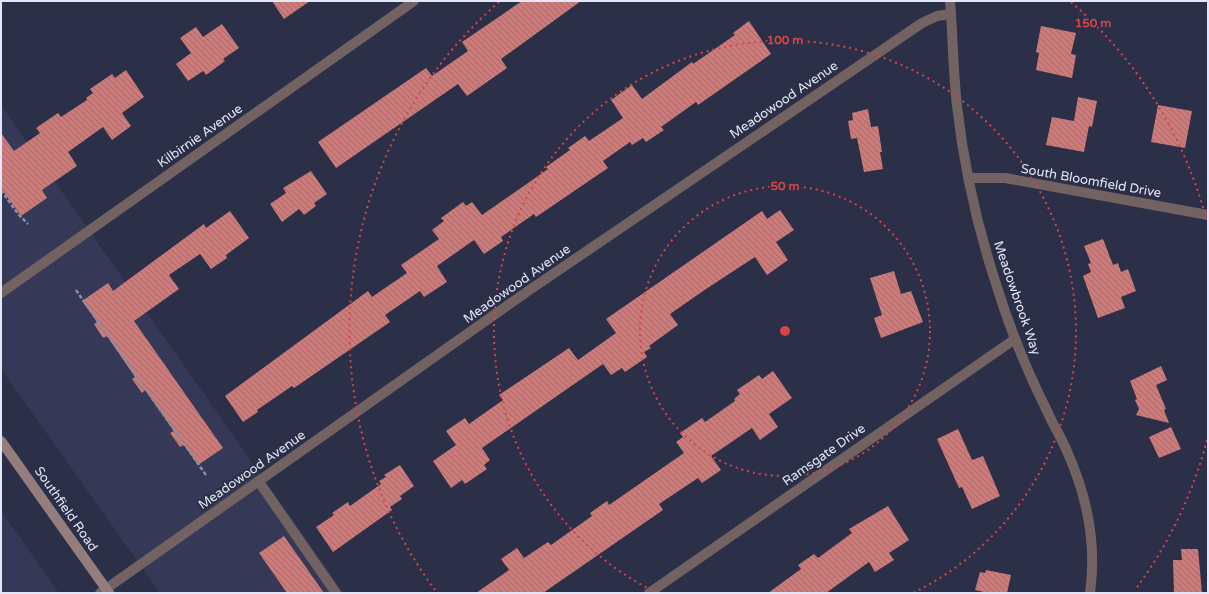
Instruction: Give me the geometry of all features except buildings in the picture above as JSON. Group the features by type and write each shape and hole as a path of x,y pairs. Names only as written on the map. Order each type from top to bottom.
{"main road":[{"name":"Southfield Road","path":"1,441 105,591"}],"street":[{"name":"Kilbirnie Avenue","path":"1,293 414,1"},
{"name":"Meadowbrook Way","path":"950,1 957,105 969,178 991,266 1015,339 1048,413 1066,448 1082,491 1092,539 1092,576 1090,593"},
{"name":"Meadowood Avenue","path":"105,591 528,291 839,78 922,23 937,16 951,14"},
{"name":"South Bloomfield Drive","path":"969,178 1005,178 1208,215"},
{"name":"Ramsgate Drive","path":"649,593 1015,339"},
{"path":"259,482 336,593"}],"path":[{"path":"1,190 18,214 28,224"},
{"path":"76,290 206,475"}],"shaded area":[{"path":"1,105 344,593 160,593 1,369"},
{"path":"1,511 59,593 1,593"}]}
